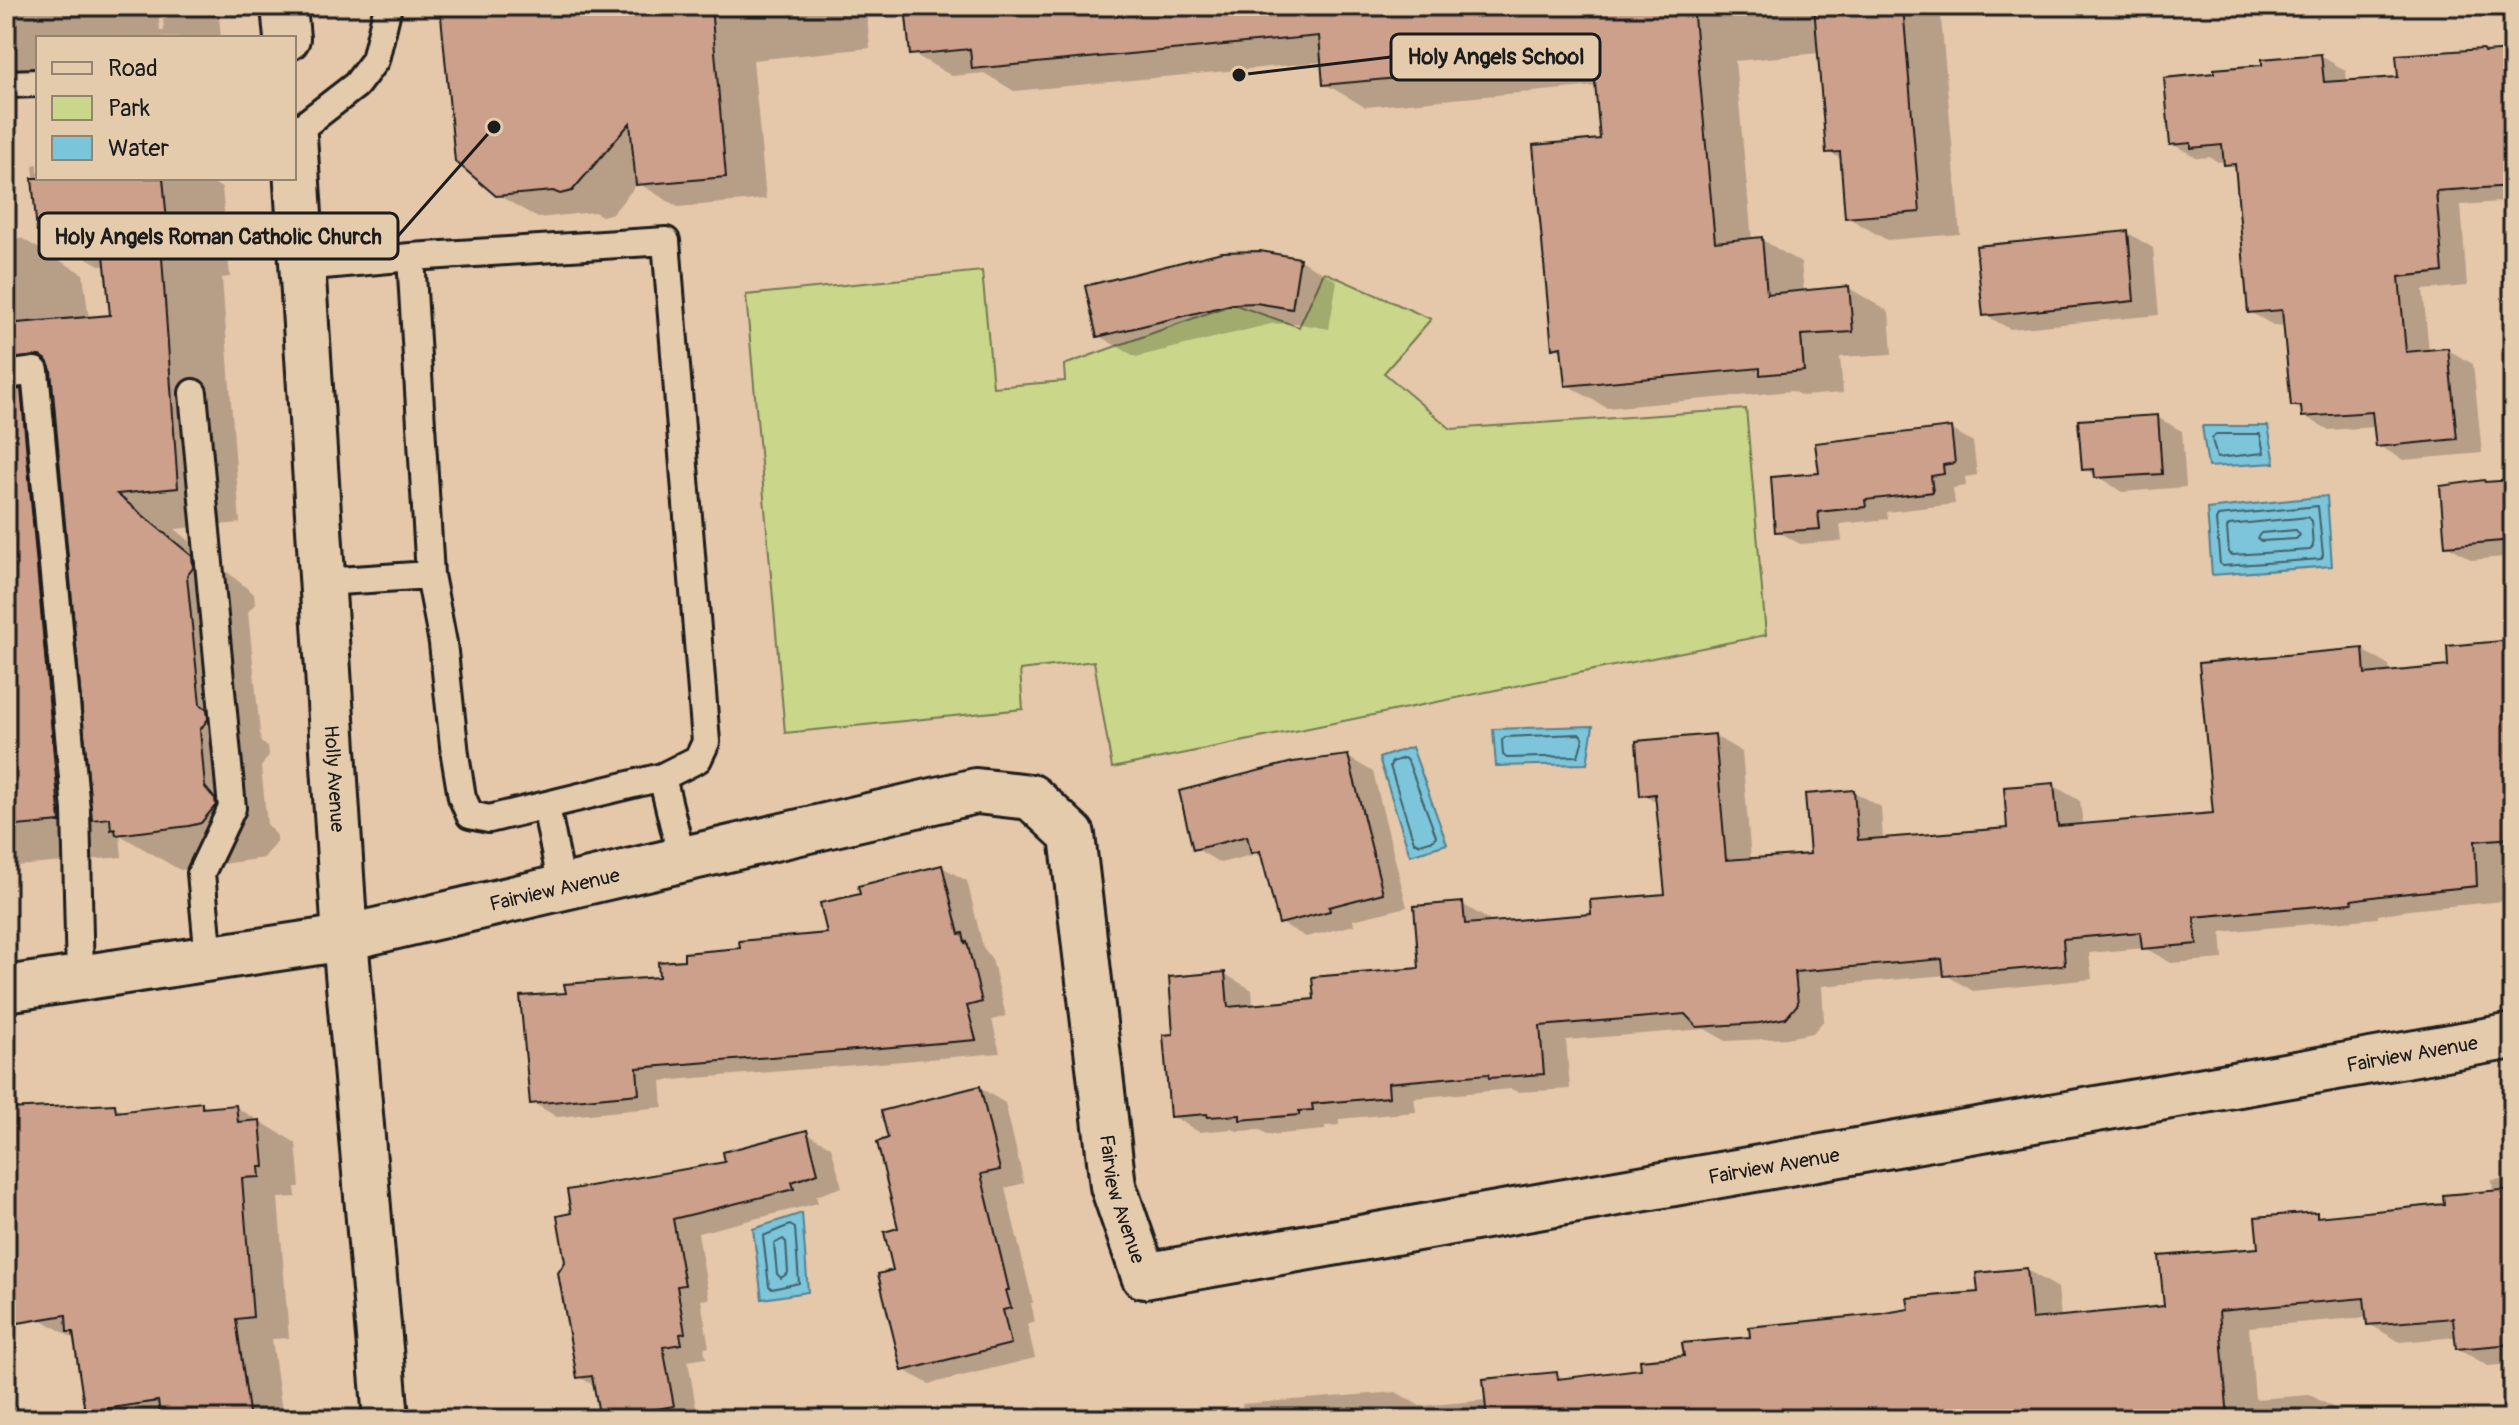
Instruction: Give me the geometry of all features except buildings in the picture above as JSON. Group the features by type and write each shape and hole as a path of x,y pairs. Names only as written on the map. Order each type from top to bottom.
{"street":[{"path":"284,6 287,36"},
{"name":"Holly Avenue","path":"296,168 345,938 386,1419"},
{"name":"Fairview Avenue","path":"6,989 345,938 976,791 1031,797 1072,835 1113,1186 1144,1276 2513,1036"}],"lane":[{"path":"296,133 356,85 375,60 388,6"},
{"path":"6,84 36,83"},
{"path":"302,267 411,257 666,241 706,742 698,759 662,777 546,806 489,819 470,815 462,797 455,755 443,643 430,575 411,257"},
{"path":"6,375 35,371 76,810 80,978"},
{"path":"193,393 232,808 201,873 209,959"},
{"path":"323,582 430,575"},
{"path":"662,777 682,859"},
{"path":"546,806 562,887"}],"green space":[{"path":"982,271 993,387 1065,381 1064,365 1233,304 1299,327 1324,272 1431,319 1384,373 1451,429 1746,409 1766,635 1112,768 1094,661 1020,670 1023,709 785,733 746,295"}],"water":[{"path":"2202,426 2268,426 2275,463 2208,467"},
{"path":"2327,496 2332,566 2212,575 2207,509"},
{"path":"1593,726 1587,764 1496,766 1493,729"},
{"path":"1412,747 1447,844 1410,855 1379,758"},
{"path":"802,1213 808,1292 762,1299 753,1229"}],"place":[{"name":"Holy Angels School","path":"1239,75"},
{"name":"Holy Angels Roman Catholic Church","path":"494,127"}]}
